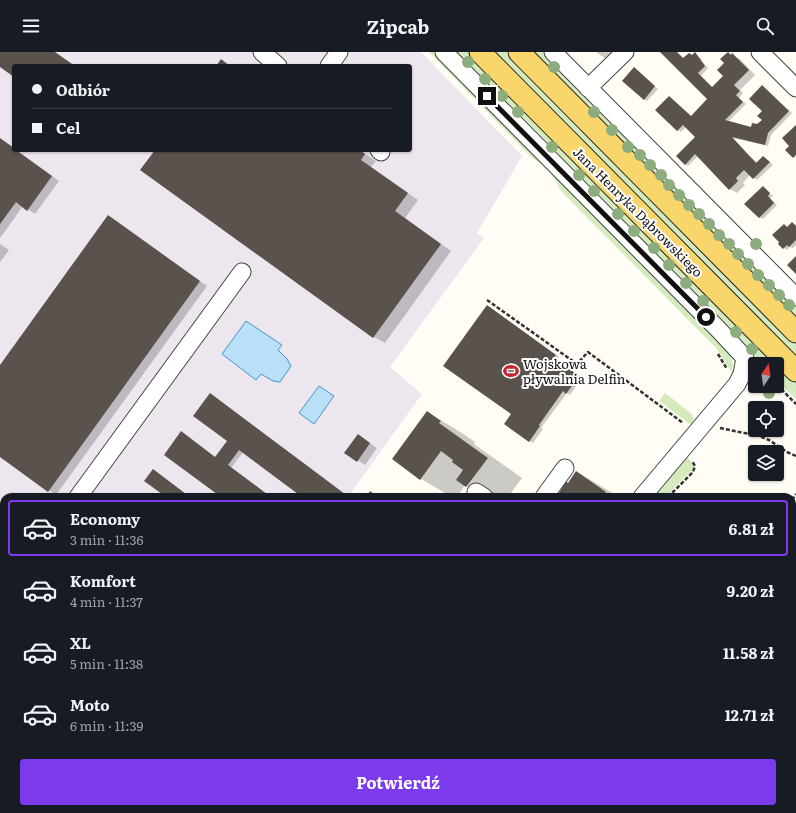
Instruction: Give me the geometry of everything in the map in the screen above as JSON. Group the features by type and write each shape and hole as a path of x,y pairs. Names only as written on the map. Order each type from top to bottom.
{"main road":[{"name":"Jana Henryka Dąbrowskiego","path":"480,52 796,371"},
{"path":"519,52 796,332"}],"street":[{"path":"262,52 276,64"},
{"path":"331,64 340,52"},
{"path":"444,52 745,358 742,374 737,384 645,493"},
{"path":"553,52 796,297"},
{"path":"588,88 625,52"},
{"path":"760,52 796,88"},
{"path":"81,493 242,272"},
{"path":"547,493 565,468"}],"path":[{"path":"488,300 577,364 588,352 696,432 707,428 729,429 759,436 769,440 796,456"},
{"path":"784,392 796,404"},
{"path":"673,493 693,472"}],"shaded area":[{"path":"0,52 421,52 522,156 477,233 484,238 390,367 422,394 351,493 0,493"}],"green space":[{"path":"429,52 437,52 729,350 733,364 732,373 717,349 561,191 553,176 547,169 533,159"},
{"path":"454,52 468,52 770,357 754,357 732,333"},
{"path":"493,52 506,52 796,345 796,358"},
{"path":"530,52 547,52 796,303 796,320"},
{"path":"784,371 796,383 796,399 784,388"},
{"path":"665,393 692,414 694,419 691,425 659,401"},
{"path":"685,455 696,466 669,493 654,493"}],"water":[{"path":"246,321 282,345 278,350 287,359 291,366 280,382 273,381 261,374 256,380 222,354"},
{"path":"319,386 334,396 314,424 299,413"}],"building":[{"path":"0,52 55,52 72,64 12,64 12,76 0,67"},
{"path":"660,52 677,52 683,58 689,53 692,55 695,52 705,66 698,73 712,87 723,76 717,70 724,63 720,59 728,52 731,55 732,53 749,70 734,85 740,91 736,95 743,102 725,120 751,127 752,123 757,124 762,120 757,116 762,111 749,99 762,85 789,111 768,133 765,145 732,137 756,163 763,156 770,162 753,179 744,170 736,178 738,181 729,190 695,154 685,165 676,156 695,137 683,125 677,131 655,110 669,96 691,116 707,99"},
{"path":"221,59 227,64 217,64"},
{"path":"634,67 655,86 644,100 622,81"},
{"path":"796,125 796,155 793,158 785,150 789,146 782,138"},
{"path":"0,138 12,147 12,152 19,152 52,176 27,211 16,202 0,224"},
{"path":"154,152 362,152 365,154 361,160 408,193 395,211 441,244 373,338 140,170"},
{"path":"763,186 770,193 768,196 774,203 759,218 744,204"},
{"path":"108,215 200,281 48,492 0,457 0,365"},
{"path":"792,222 796,226 796,240 789,247 787,245 783,249 772,235 784,224 787,227"},
{"path":"796,256 796,274 787,265"},
{"name":"Wojskowa pływalnia Delfin","path":"487,305 556,355 554,357 579,376 566,394 563,391 529,442 504,424 511,414 443,366"},
{"path":"210,393 344,493 297,493 239,450 228,465 266,493 216,493 164,455 181,431 215,457 227,441 193,416"},
{"path":"427,411 441,421 439,423 488,458 466,487 456,480 463,470 441,451 420,480 392,459"},
{"path":"358,434 370,443 357,462 344,453"},
{"path":"153,469 185,493 160,493 144,481"},
{"path":"576,471 606,492 559,493 562,488 558,486 563,479 568,483"}],"place":[{"name":"Wojskowa pływalnia Delfin","path":"511,371"}],"route":[{"path":"487,96 706,317"}]}
